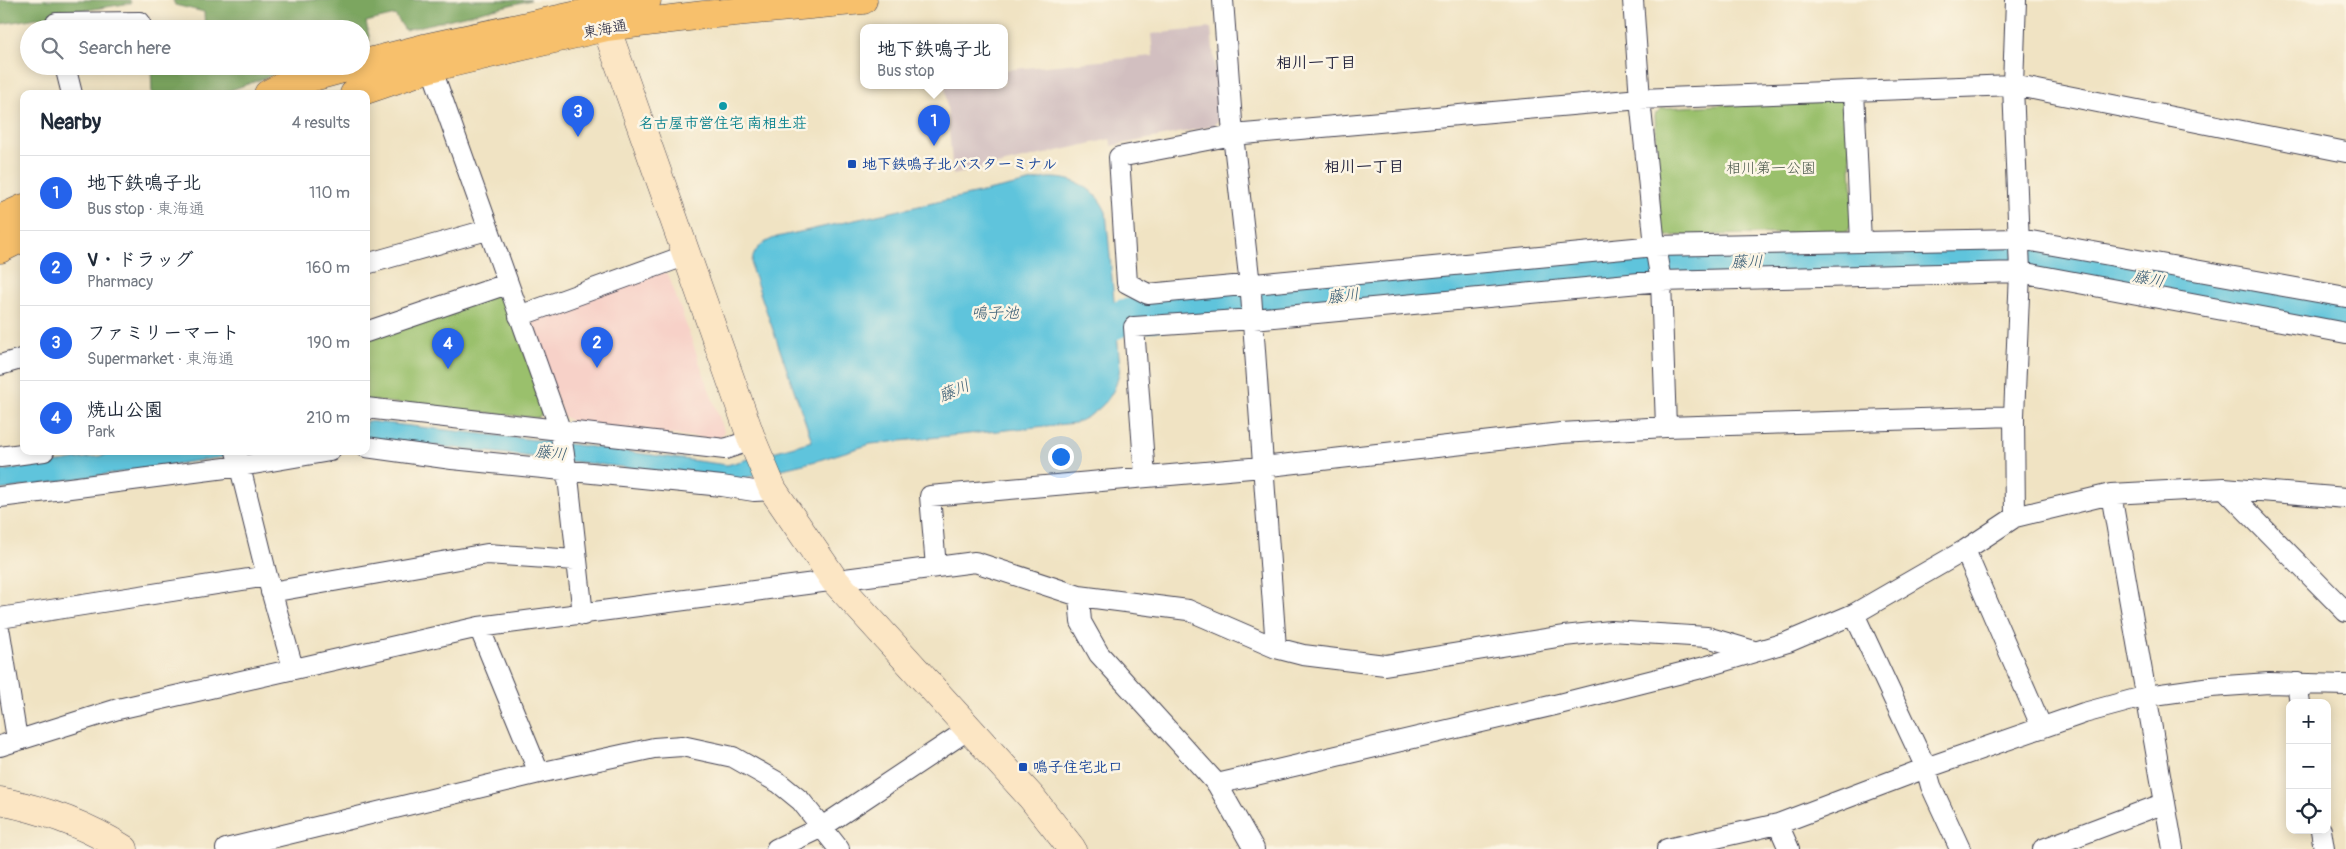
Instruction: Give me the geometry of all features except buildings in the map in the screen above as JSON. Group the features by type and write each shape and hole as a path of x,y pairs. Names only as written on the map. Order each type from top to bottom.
{"main road":[{"name":"東海通","path":"370,63 427,58 603,18 647,0"},
{"name":"東海通","path":"603,18 704,15 863,0"},
{"name":"東海通","path":"362,90 427,58"},
{"path":"275,90 286,84 320,75"},
{"path":"0,219 20,210"},
{"path":"0,249 20,240"}],"street":[{"path":"1223,0 1233,135 1252,301 1276,648"},
{"path":"1633,0 1640,99 1658,263 1666,427"},
{"path":"2015,517 2014,416 2020,255 2013,84 2016,0"},
{"path":"603,18 754,445 770,484 836,581 1032,798 1072,849"},
{"path":"427,58 561,433 569,486 575,560 583,615"},
{"path":"68,75 71,90"},
{"path":"2346,152 2013,84 1640,99 1233,135 1119,157 1127,283 1148,294 1252,301 1658,263 2020,255 2346,333"},
{"path":"1854,91 1861,242"},
{"path":"370,263 487,230"},
{"path":"1145,477 1134,327 1252,301 1861,242 2020,255 2346,297"},
{"path":"519,316 687,255"},
{"path":"370,331 507,284"},
{"path":"0,365 20,359"},
{"path":"370,409 561,433 725,449 754,445"},
{"path":"936,568 930,496 1262,467 1561,433 1666,427 2014,416"},
{"path":"370,448 452,460 565,467 754,491 770,484"},
{"path":"0,457 20,454"},
{"path":"0,497 238,458 277,455"},
{"path":"238,458 269,584 293,668"},
{"path":"2224,488 2346,612"},
{"path":"1217,784 1559,704 1701,668 1788,642 1854,614 1965,550 2015,517 2111,494 2224,488 2346,498"},
{"path":"2111,494 2173,849"},
{"path":"1965,550 2042,728"},
{"path":"0,618 487,554 575,560"},
{"path":"0,633 9,742 118,709 479,627 583,615 975,562 1079,596 1188,610 1276,648 1304,655 1385,665 1564,636 1611,631 1707,637 1754,651"},
{"path":"1079,596 1081,622 1099,654 1217,784 1254,849"},
{"path":"1854,614 1926,768 1931,786 1960,849"},
{"path":"479,627 539,773"},
{"path":"2297,683 2299,699"},
{"path":"1667,849 1778,824 1926,768 2084,713 2147,696 2211,687 2297,683 2346,685"},
{"path":"776,849 822,827 969,729"},
{"path":"226,849 539,773 654,748 682,746 733,757 779,783 801,801 839,849"},
{"path":"0,801 33,807 68,819 101,834 124,849"},
{"path":"2043,849 2165,803"},
{"path":"1778,824 1789,849"},
{"path":"2322,834 2324,849"}],"shaded area":[{"path":"1211,28 1220,118 1214,126 1112,146 1110,139 953,175 945,89 1008,89 1008,70 1153,56 1151,34"},
{"path":"658,270 668,274 724,431 719,440 576,424 563,416 531,323 536,315"}],"green space":[{"path":"0,0 130,0 131,3 20,20 0,24"},
{"path":"173,0 531,0 405,30 395,15 370,21 204,20 204,12 175,5"},
{"path":"151,75 273,75 231,90 152,90"},
{"name":"相川第一公園","path":"1840,99 1848,108 1854,222 1847,232 1665,236 1660,227 1655,114 1662,108"},
{"path":"493,294 504,297 546,411 537,418 370,400 370,337"}],"water":[{"name":"鳴子池","path":"1047,178 1066,179 1082,185 1096,196 1106,212 1120,367 1115,386 1100,408 1093,414 1075,423 871,444 816,461 736,480 370,438 370,421 554,442 727,465 812,441 752,270 753,258 758,249 766,242 777,237"},
{"path":"106,455 237,455 0,490 0,471"}],"waterway":[{"name":"藤川","path":"1071,340 1124,317 1668,263 1998,253 2039,254 2223,293 2346,315"}],"place":[{"name":"名古屋市営住宅 南相生荘","path":"723,106"},
{"name":"ファミリーマート","path":"578,137"},
{"name":"地下鉄鳴子北","path":"934,146"},
{"name":"地下鉄鳴子北バスターミナル","path":"852,164"},
{"name":"V・ドラッグ","path":"597,368"},
{"name":"焼山公園","path":"448,369"},
{"name":"鳴子住宅北口","path":"1023,767"}],"district":[{"name":"相川一丁目","path":"1316,62"},
{"name":"相川一丁目","path":"1364,166"}]}
